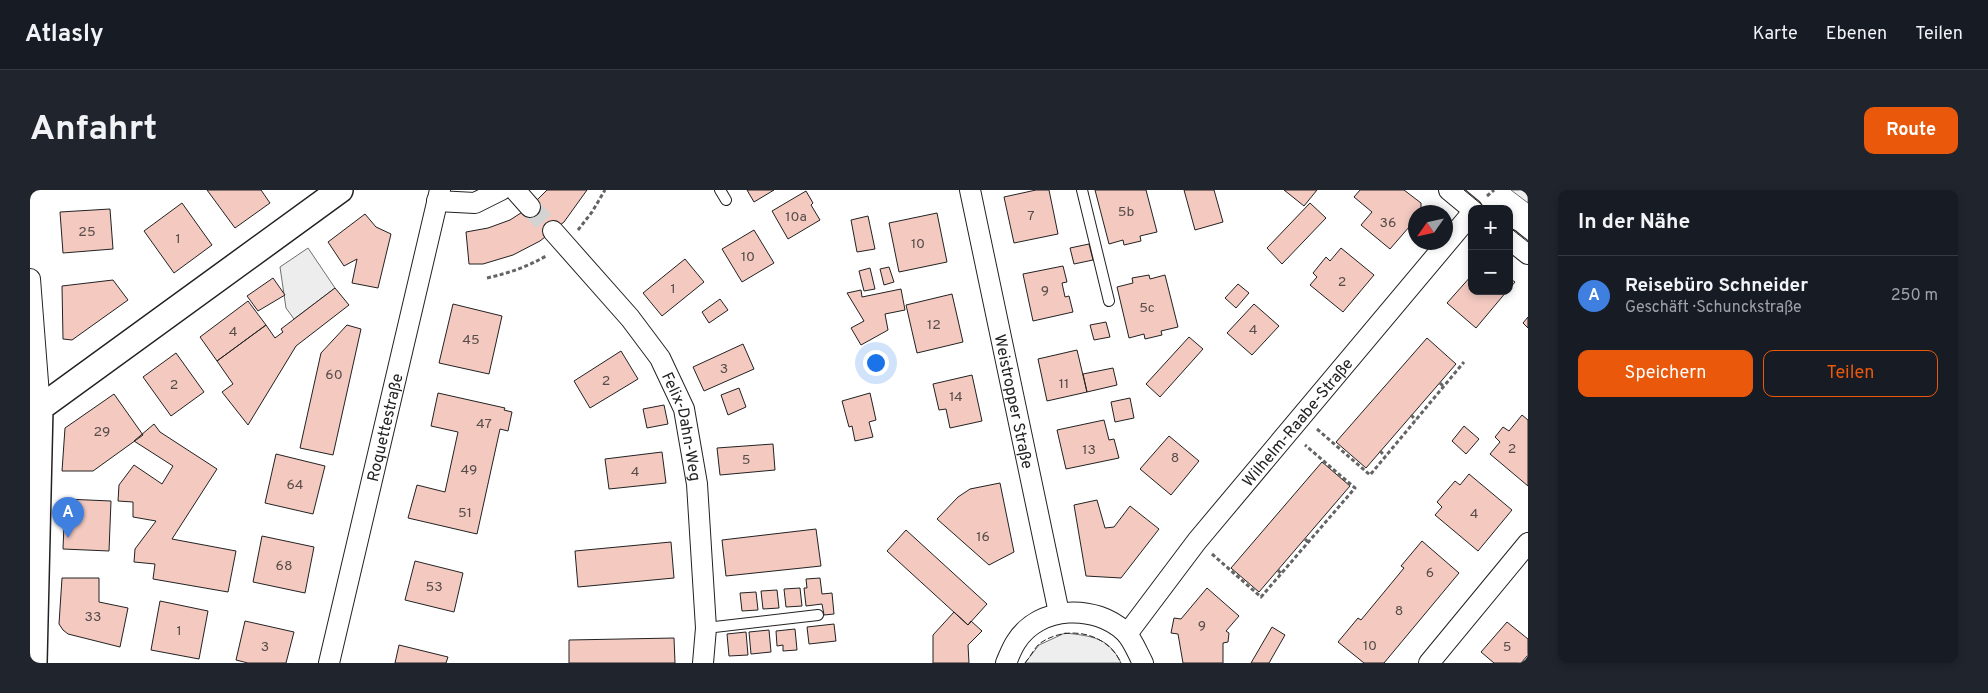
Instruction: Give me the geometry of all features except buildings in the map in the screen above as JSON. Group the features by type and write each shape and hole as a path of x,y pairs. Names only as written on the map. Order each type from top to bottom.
{"street":[{"path":"40,408 340,190"},
{"path":"439,195 475,203 501,190"},
{"path":"515,190 530,207"},
{"name":"Weistropper Straße","path":"970,190 1059,613"},
{"path":"1449,190 1468,206"},
{"name":"Roquettestraße","path":"329,663 439,195"},
{"name":"Wilhelm-Raabe-Straße","path":"1127,634 1197,541 1468,218"},
{"name":"Felix-Dahn-Weg","path":"553,231 635,324 660,358 684,409 697,484 706,628 703,663"},
{"path":"1513,242 1528,254"},
{"path":"30,279 40,408 38,662"},
{"path":"1429,663 1528,544"},
{"path":"1006,663 1016,641 1034,624 1059,613 1082,612 1109,620 1127,634 1142,663"}],"lane":[{"path":"720,190 726,200"},
{"path":"1082,190 1110,301"},
{"path":"706,628 818,615"}],"path":[{"path":"1302,416 1370,475 1464,362"},
{"path":"1440,383 1444,387"},
{"path":"1411,415 1416,420"},
{"path":"1197,541 1261,598 1355,488 1289,431"},
{"path":"1380,451 1385,456"},
{"path":"1329,510 1332,514"},
{"path":"1304,539 1308,542"},
{"path":"1278,570 1281,574"}],"shaded area":[{"path":"1511,190 1528,190 1528,203"},
{"path":"308,248 335,288 294,319 286,308 280,267"},
{"path":"1065,633 1098,639 1111,648 1121,663 1025,663 1039,645"}],"tunnel":[{"path":"530,207 553,231"}],"tram line":[{"path":"1464,190 1482,205"},
{"path":"1513,230 1528,242"}],"fence":[{"path":"1025,663 1039,644 1061,634 1073,633 1085,634 1106,644 1115,652 1121,663"}],"place":[{"name":"Reisebüro Schneider","path":"68,538"}]}
